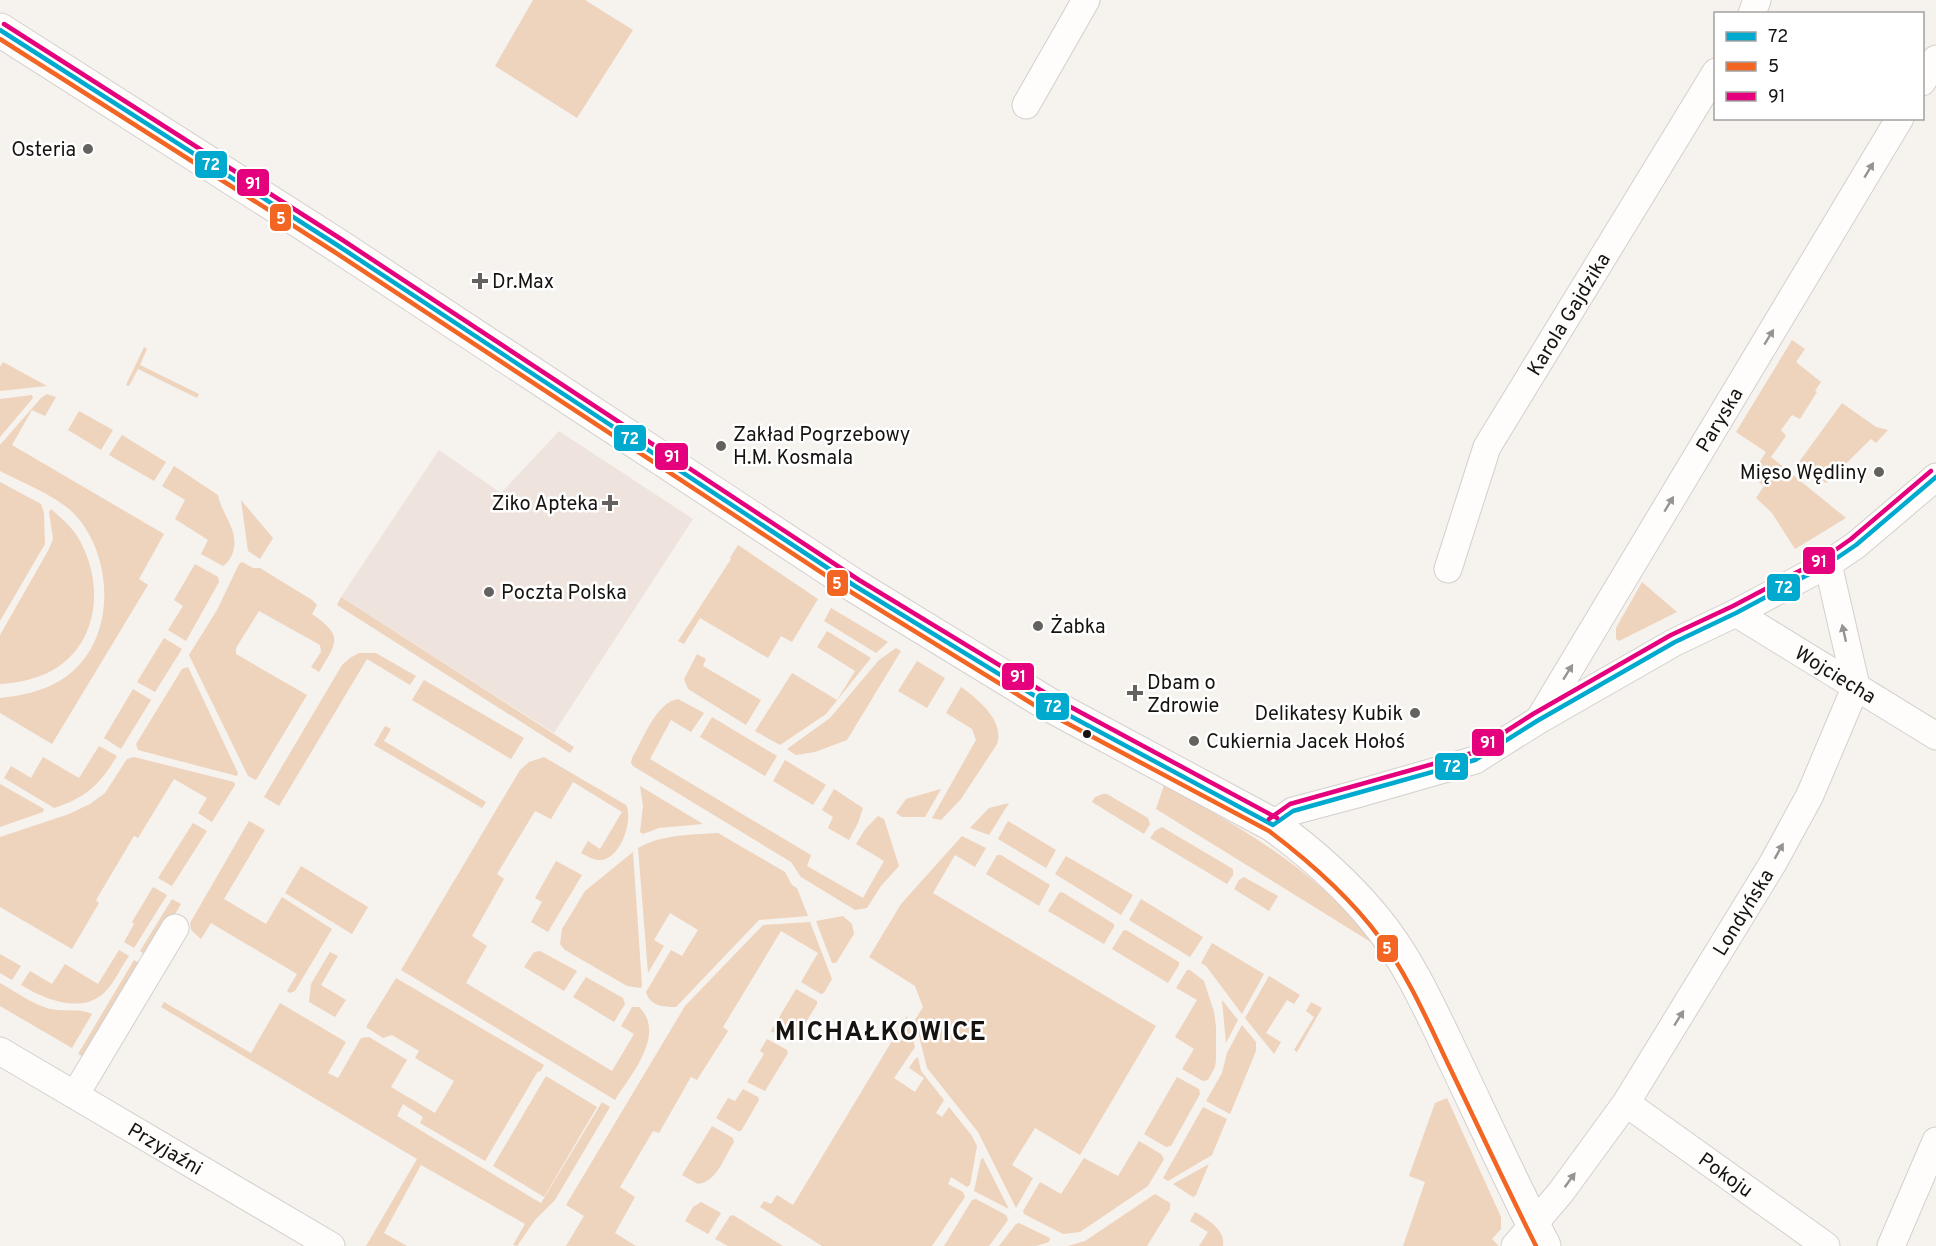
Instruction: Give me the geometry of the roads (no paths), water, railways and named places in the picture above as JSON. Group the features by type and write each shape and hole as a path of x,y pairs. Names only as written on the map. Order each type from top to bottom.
{"street":[{"path":"1026,105 1086,0"},
{"path":"0,30 337,245 855,586 1048,704 1273,825 1301,845 1374,918 1399,953 1442,1033 1531,1239"},
{"path":"1924,80 1936,59"},
{"name":"Karola Gajdzika","path":"1448,569 1487,447 1714,75"},
{"name":"Paryska","path":"1537,721 1899,120"},
{"path":"1273,825 1293,811 1475,760 1537,721 1675,642 1736,613 1828,564 1856,545 1936,477"},
{"path":"1828,564 1856,686"},
{"name":"Wojciecha","path":"1736,613 1936,736"},
{"name":"Londyńska","path":"1531,1239 1561,1192 1626,1103 1754,894 1810,795 1856,686"},
{"path":"75,1095 175,928"},
{"name":"Przyjaźni","path":"0,1051 331,1246"},
{"name":"Pokoju","path":"1626,1103 1826,1246"},
{"path":"1892,1246 1936,1141"}],"place":[{"name":"Osteria","path":"88,149"},
{"name":"Dr.Max","path":"480,281"},
{"name":"Zakład Pogrzebowy H.M. Kosmala","path":"721,446"},
{"name":"Mięso Wędliny","path":"1879,472"},
{"name":"Ziko Apteka","path":"610,503"},
{"name":"Poczta Polska","path":"489,592"},
{"name":"Żabka","path":"1038,626"},
{"name":"Dbam o Zdrowie","path":"1135,693"},
{"name":"Delikatesy Kubik","path":"1415,713"},
{"name":"Cukiernia Jacek Hołoś","path":"1194,741"}],"district":[{"name":"MICHAŁKOWICE","path":"881,1031"}]}
